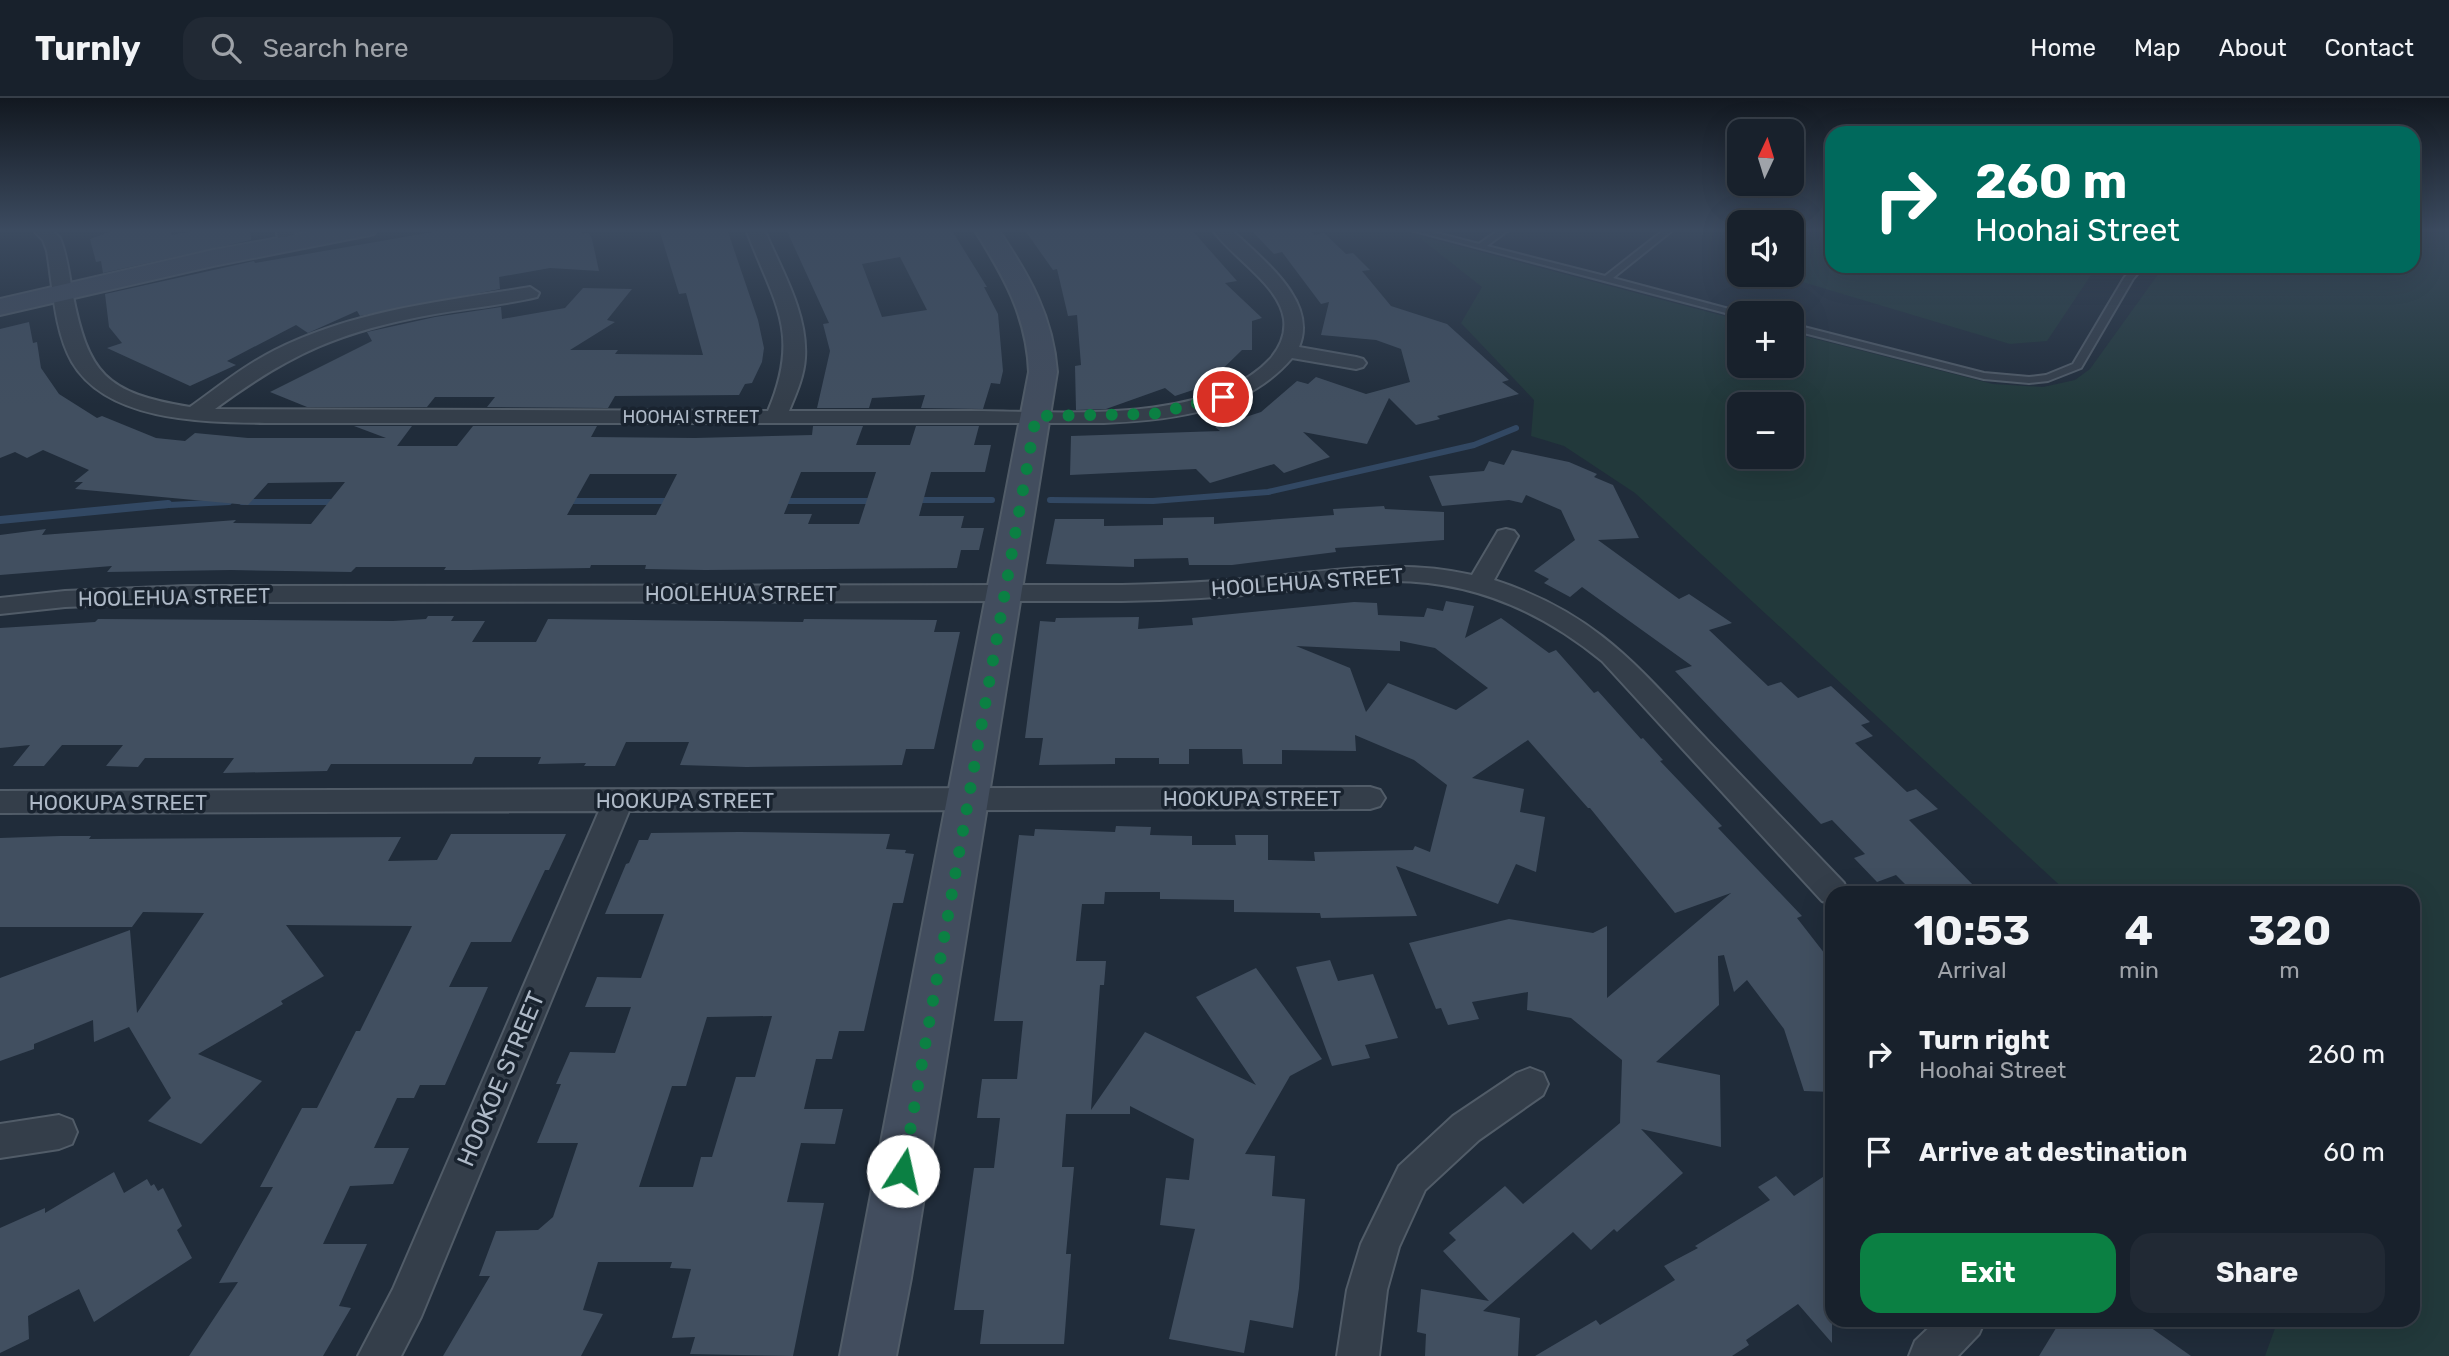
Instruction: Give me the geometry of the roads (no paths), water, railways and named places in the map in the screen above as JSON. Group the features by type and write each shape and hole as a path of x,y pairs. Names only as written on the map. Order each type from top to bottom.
{"street":[{"name":"HOOHAI STREET","path":"63,288 75,345 81,360 98,379 129,398 194,414 265,417 1131,416 1200,405 1242,389 1263,376 1287,351"},
{"path":"0,307 77,288"},
{"path":"776,417 792,374 795,347 793,328 778,288"},
{"path":"868,1356 1043,372 1038,323 1024,288"},
{"path":"1274,288 1290,306 1295,324 1294,335 1287,351 1356,363"},
{"path":"194,414 259,368 293,350 344,330 410,313 530,293"},
{"path":"1479,585 1506,536"},
{"name":"HOOLEHUA STREET","path":"0,606 187,594 1178,592 1395,573 1448,578 1479,585 1541,606 1593,638 1827,886"},
{"name":"HOOKUPA STREET","path":"0,802 1370,798"},
{"name":"HOOKOE STREET","path":"379,1356 407,1303 619,800"},
{"path":"1358,1356 1367,1290 1380,1244 1412,1178 1466,1128 1531,1084"},
{"path":"0,1141 59,1132"},
{"path":"1930,1356 1958,1327"}],"lane":[{"path":"1640,288 1727,311"},
{"path":"1804,330 1984,376 2029,380 2048,378 2077,366 2123,288"}],"waterway":[{"path":"1050,500 1153,501 1268,492 1474,445 1516,428"},
{"path":"914,500 992,500"},
{"path":"564,501 674,501"},
{"path":"781,501 877,501"},
{"path":"149,506 229,502"},
{"path":"242,502 338,502"},
{"path":"0,520 168,504"}]}
